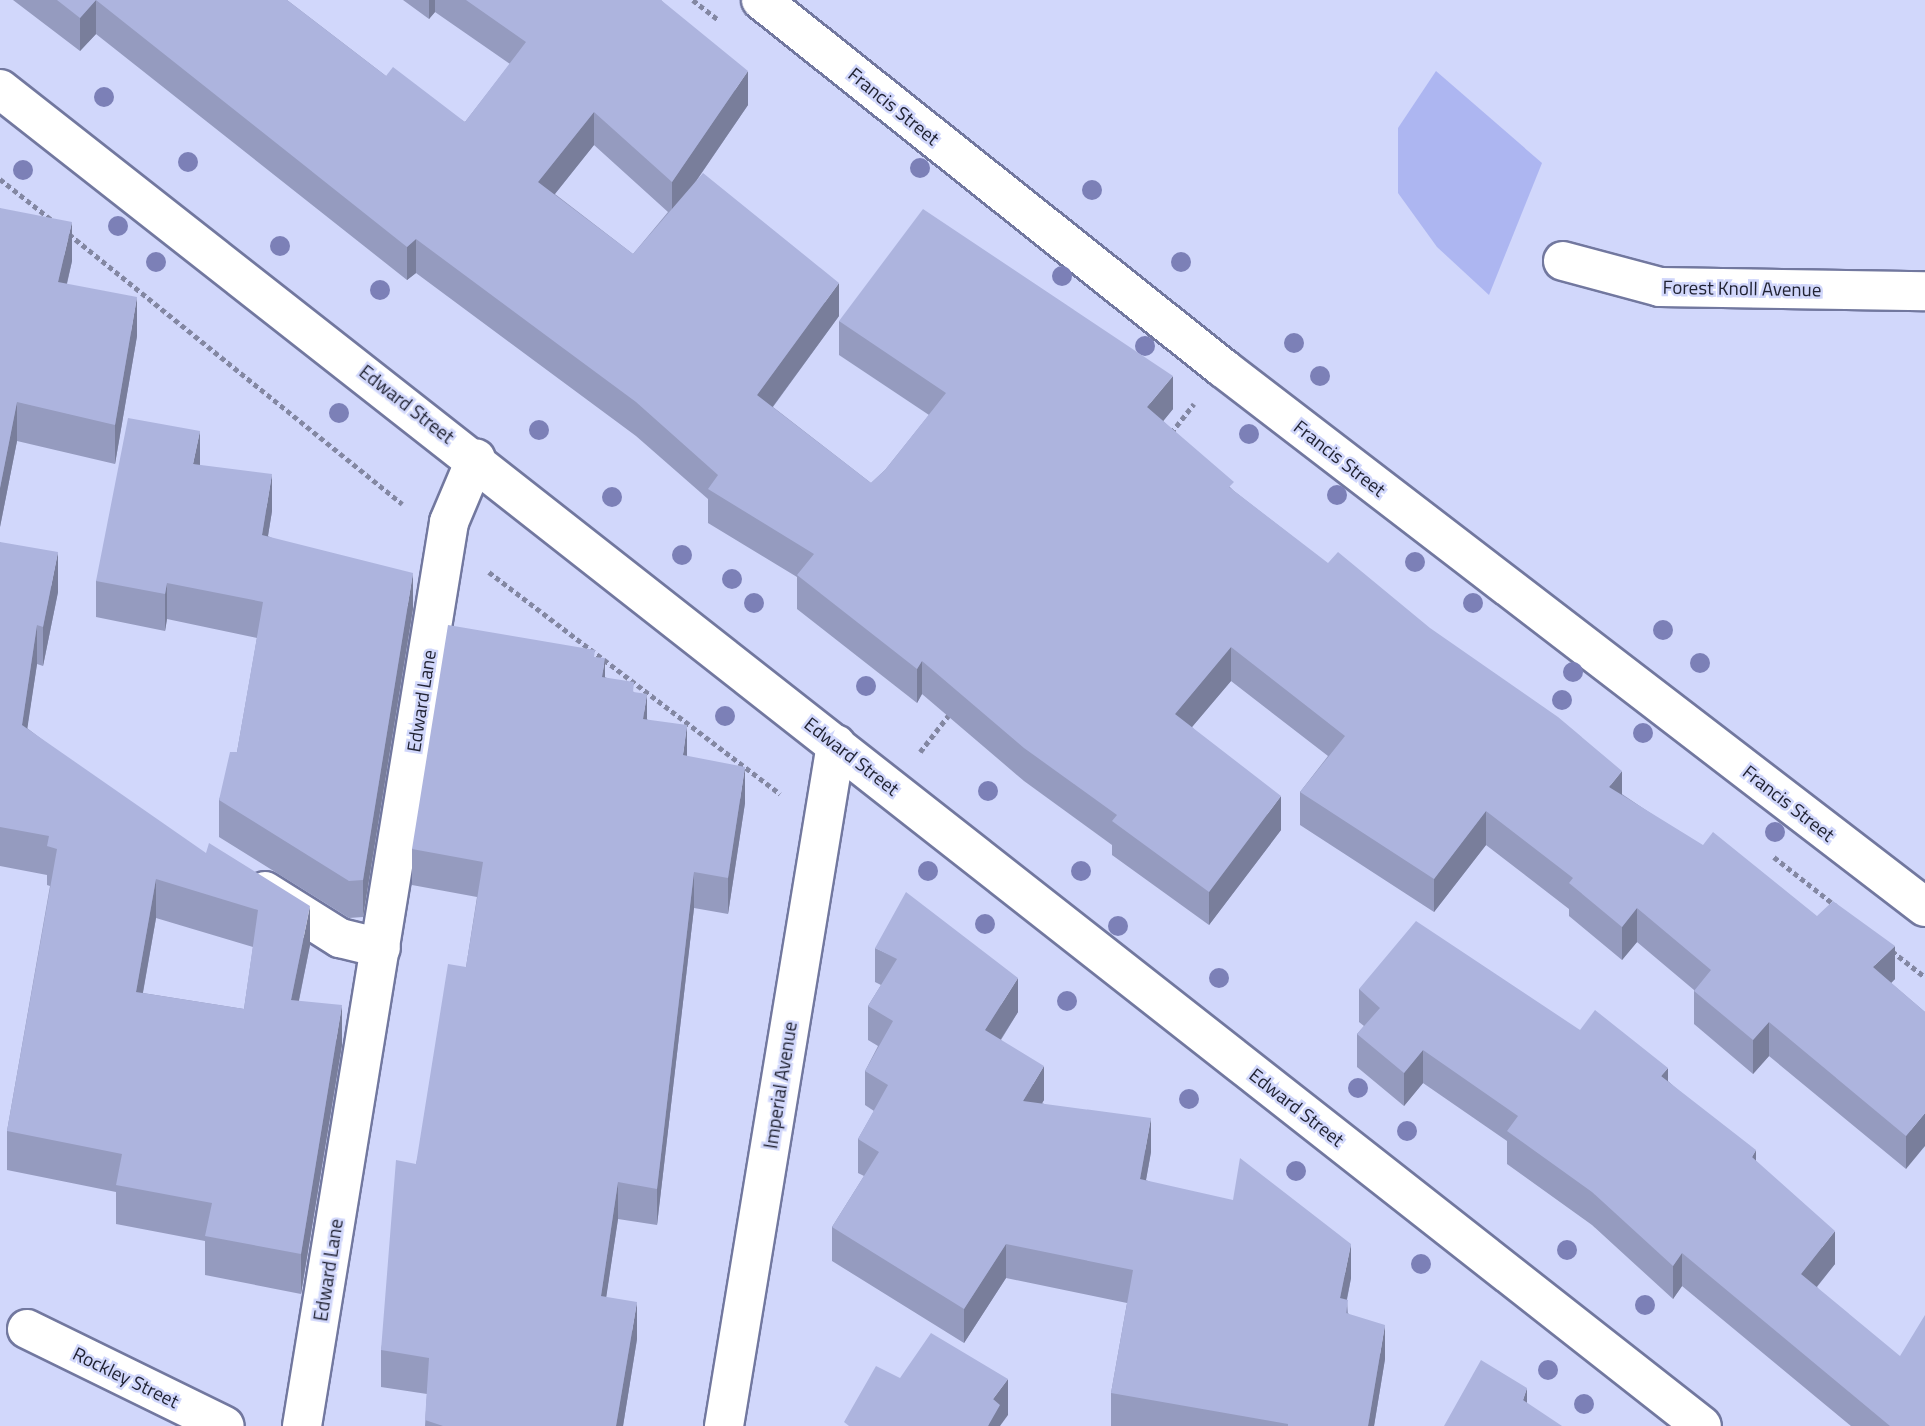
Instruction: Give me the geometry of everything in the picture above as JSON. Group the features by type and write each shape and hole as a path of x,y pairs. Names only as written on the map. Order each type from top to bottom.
{"street":[{"name":"Francis Street","path":"761,0 1223,368 1925,907"},
{"name":"Edward Street","path":"0,89 476,458 1702,1426"},
{"name":"Forest Knoll Avenue","path":"1563,261 1660,287 1925,291"},
{"name":"Edward Lane","path":"302,1426 449,522 476,458"},
{"name":"Imperial Avenue","path":"724,1426 836,744"},
{"path":"234,872 340,938 381,948"},
{"name":"Rockley Street","path":"27,1329 225,1426"}],"path":[{"path":"1163,443 1223,368"},
{"path":"932,737 960,701"}],"shaded area":[{"path":"1436,71 1542,163 1489,295 1437,247 1398,193 1398,128"}],"building":[{"path":"57,0 96,0 80,18"},
{"path":"96,0 287,0 386,76 393,67 465,122 526,42 466,0 661,0 748,71 672,182 594,112 538,182 633,254 703,173 839,283 757,395 871,483 885,470 946,393 839,321 923,209 1173,376 1147,407 1234,482 1229,487 1328,563 1338,552 1430,628 1558,717 1622,771 1609,787 1703,845 1713,832 1817,916 1833,901 1895,946 1873,967 1925,1012 1925,1113 1906,1136 1769,1022 1753,1040 1694,991 1711,970 1637,908 1622,927 1569,883 1573,878 1486,811 1434,879 1300,792 1345,736 1231,647 1175,714 1281,796 1209,892 1112,821 1117,815 1024,748 922,661 917,669 797,575 814,554 708,489 718,475 636,402 416,239 407,247"},
{"path":"0,208 72,222 58,282 137,297 115,425 17,402 0,488"},
{"path":"128,418 200,431 193,464 272,474 262,535 413,573 363,880 349,881 219,800 230,752 237,752 263,602 167,583 165,594 96,581"},
{"path":"0,542 58,552 43,627 37,625 22,725 206,853 209,843 310,906 291,1000 342,1005 301,1254 205,1236 212,1203 116,1185 122,1154 7,1131 57,849 47,846 49,836 0,827","holes":["156,879 258,910 244,1009 136,992"]},
{"path":"448,625 595,650 594,657 605,658 602,677 634,682 633,692 647,694 643,719 687,725 683,755 745,767 728,878 694,872 657,1189 618,1182 601,1296 637,1302 616,1426 443,1426 425,1420 429,1358 381,1350 396,1160 416,1164 448,964 466,967 483,862 412,849"},
{"path":"906,892 1018,978 985,1030 1044,1066 1023,1101 1151,1118 1140,1179 1233,1200 1240,1158 1351,1244 1340,1298 1348,1300 1346,1313 1385,1325 1368,1426 1288,1426 1111,1393 1133,1270 1006,1244 964,1309 832,1227 879,1152 858,1139 888,1085 865,1071 893,1021 868,1006 897,959 875,948"},
{"path":"1416,921 1580,1030 1595,1010 1668,1068 1661,1076 1756,1150 1752,1157 1835,1231 1801,1274 1900,1356 1925,1315 1925,1426 1890,1426 1682,1253 1673,1266 1592,1192 1507,1131 1518,1116 1423,1050 1404,1073 1357,1034 1380,1008 1359,989"},
{"path":"931,1333 1008,1379 993,1399 1000,1405 988,1426 849,1426 844,1422 876,1366 900,1378"},
{"path":"1481,1360 1527,1388 1523,1400 1562,1426 1444,1426"}]}
